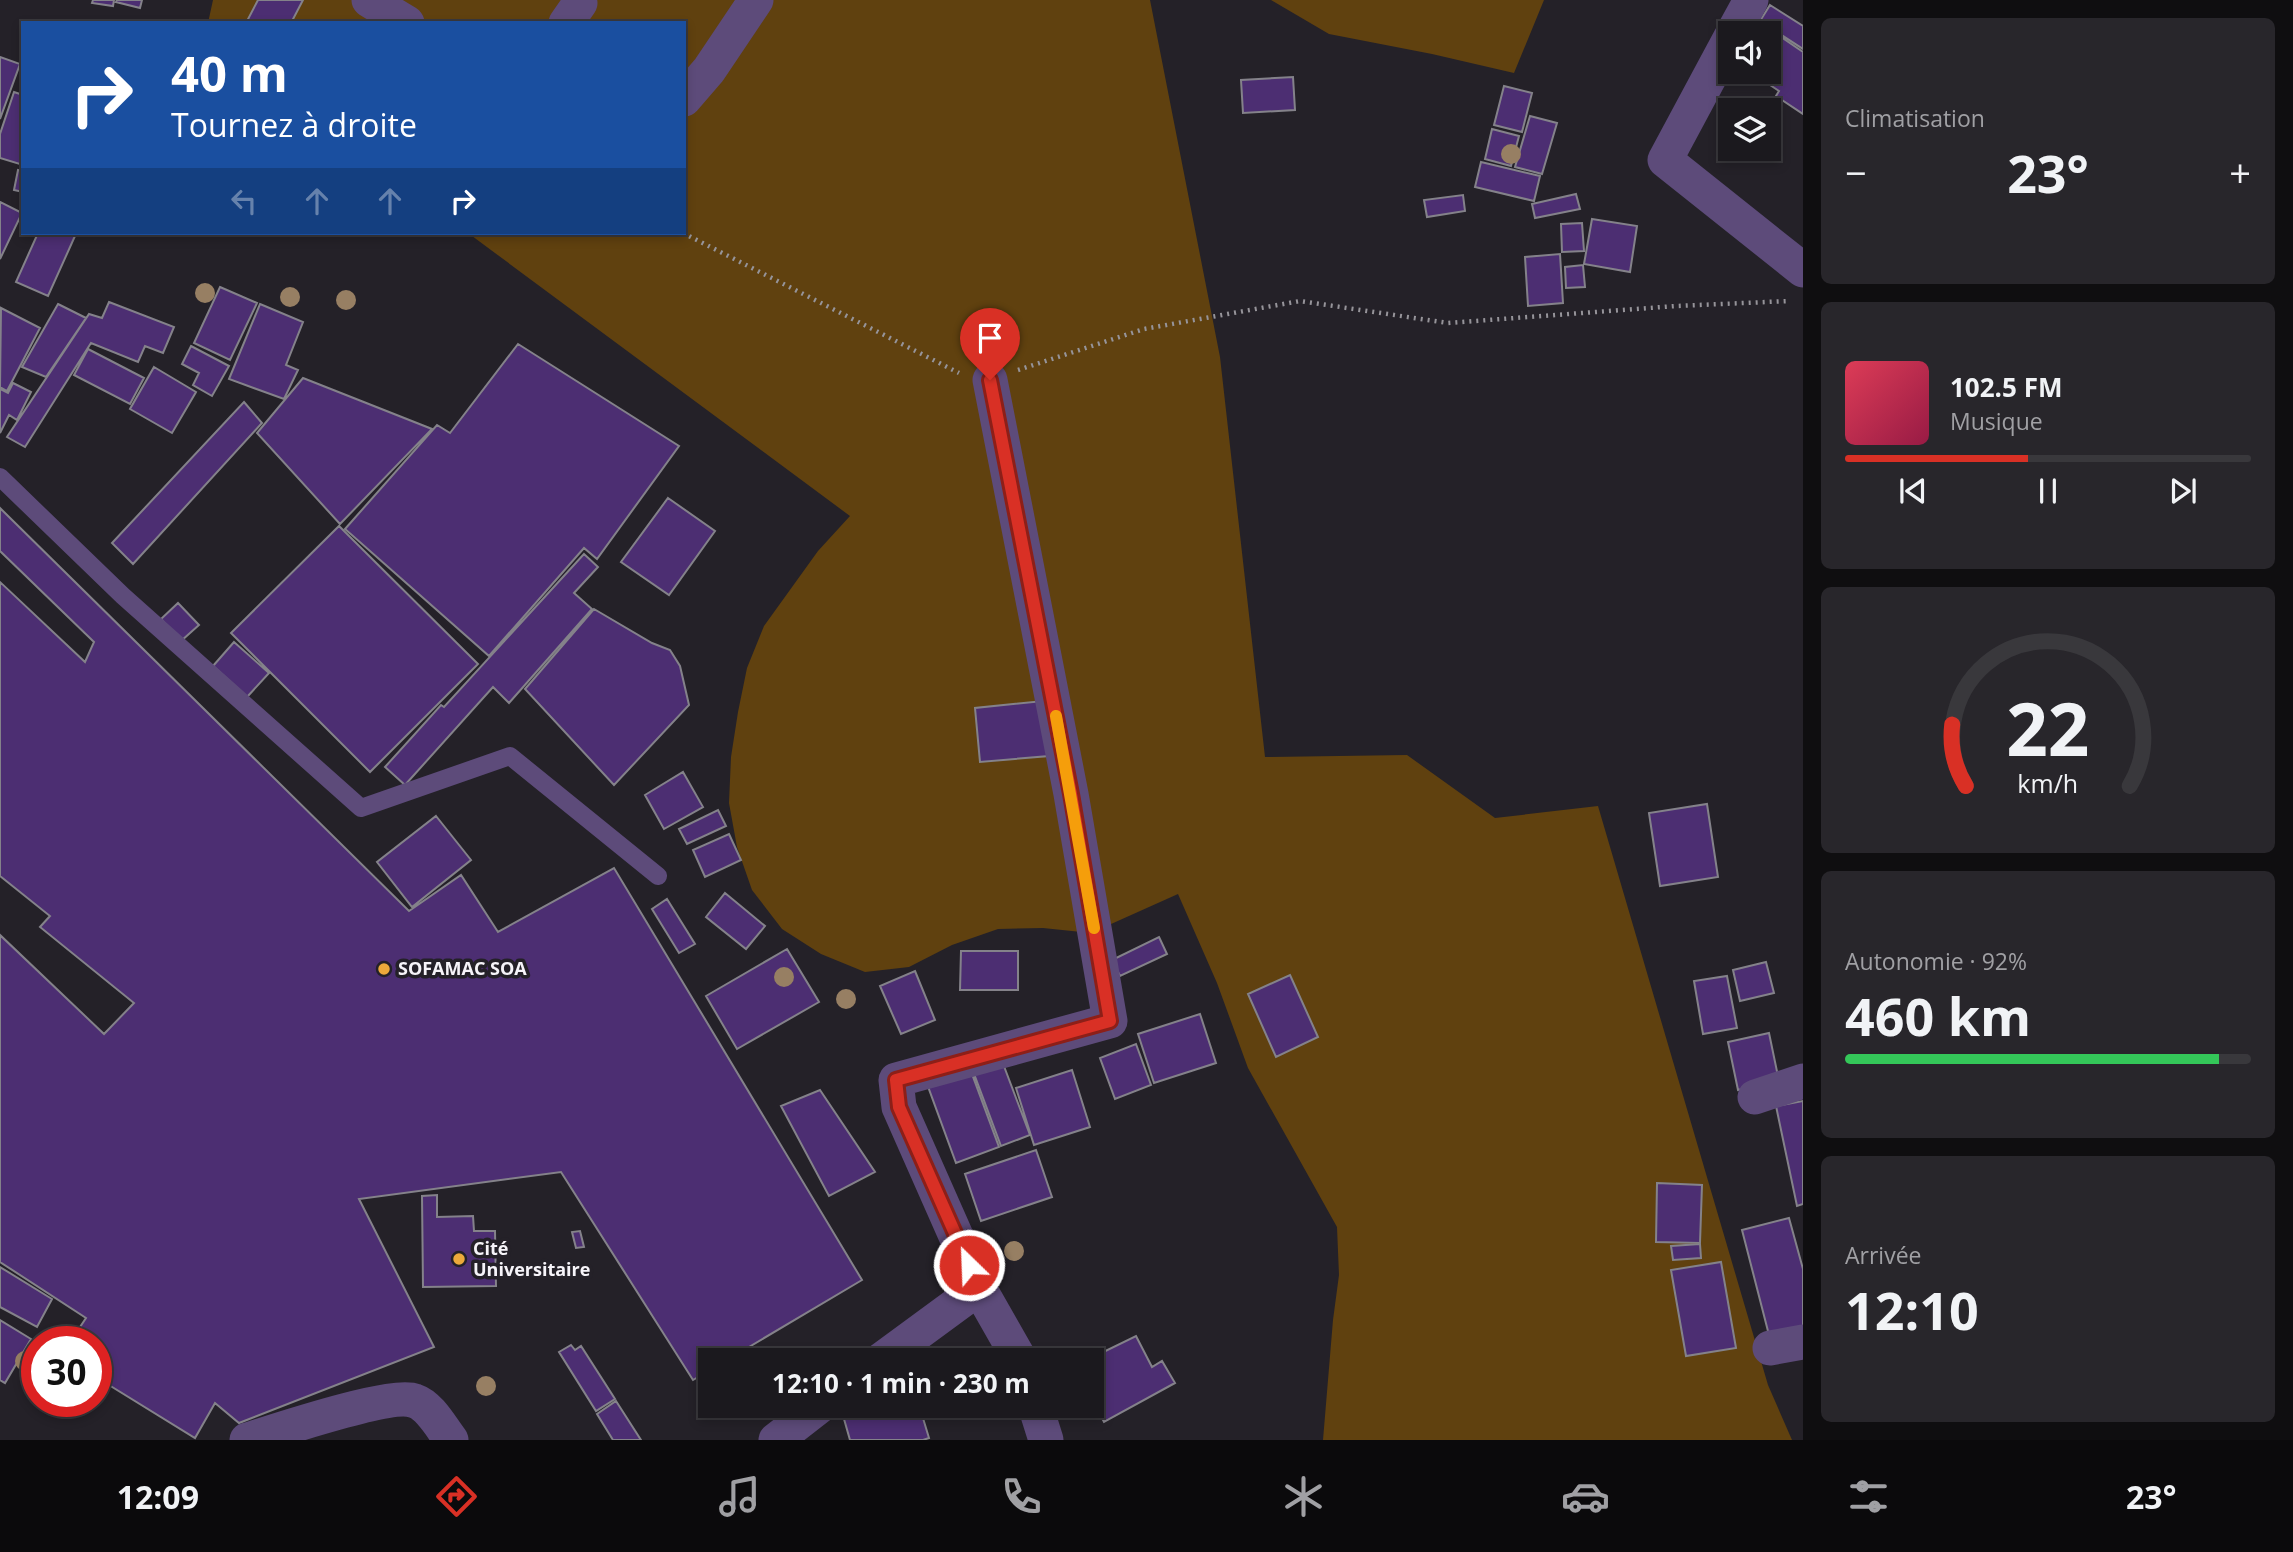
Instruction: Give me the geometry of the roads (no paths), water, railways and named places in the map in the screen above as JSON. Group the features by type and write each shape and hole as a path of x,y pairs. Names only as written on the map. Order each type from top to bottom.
{"street":[{"path":"369,0 404,21"},
{"path":"686,97 709,70 756,0"},
{"path":"1740,21 1751,0"},
{"path":"1718,61 1665,160 1797,286"},
{"path":"990,380 1071,794 1110,1021 896,1080 899,1107 979,1288 1013,1348"},
{"path":"1755,1097 1803,1082"},
{"path":"897,1348 979,1288"},
{"path":"247,1440 310,1420 400,1398 416,1401 429,1412 451,1440"},
{"path":"776,1440 804,1418"},
{"path":"1039,1418 1046,1440"}],"lane":[{"path":"0,477 123,596 361,808 510,756 658,876"}],"place":[{"name":"SOFAMAC SOA","path":"384,969"},
{"name":"Cité Universitaire","path":"459,1259"}]}
